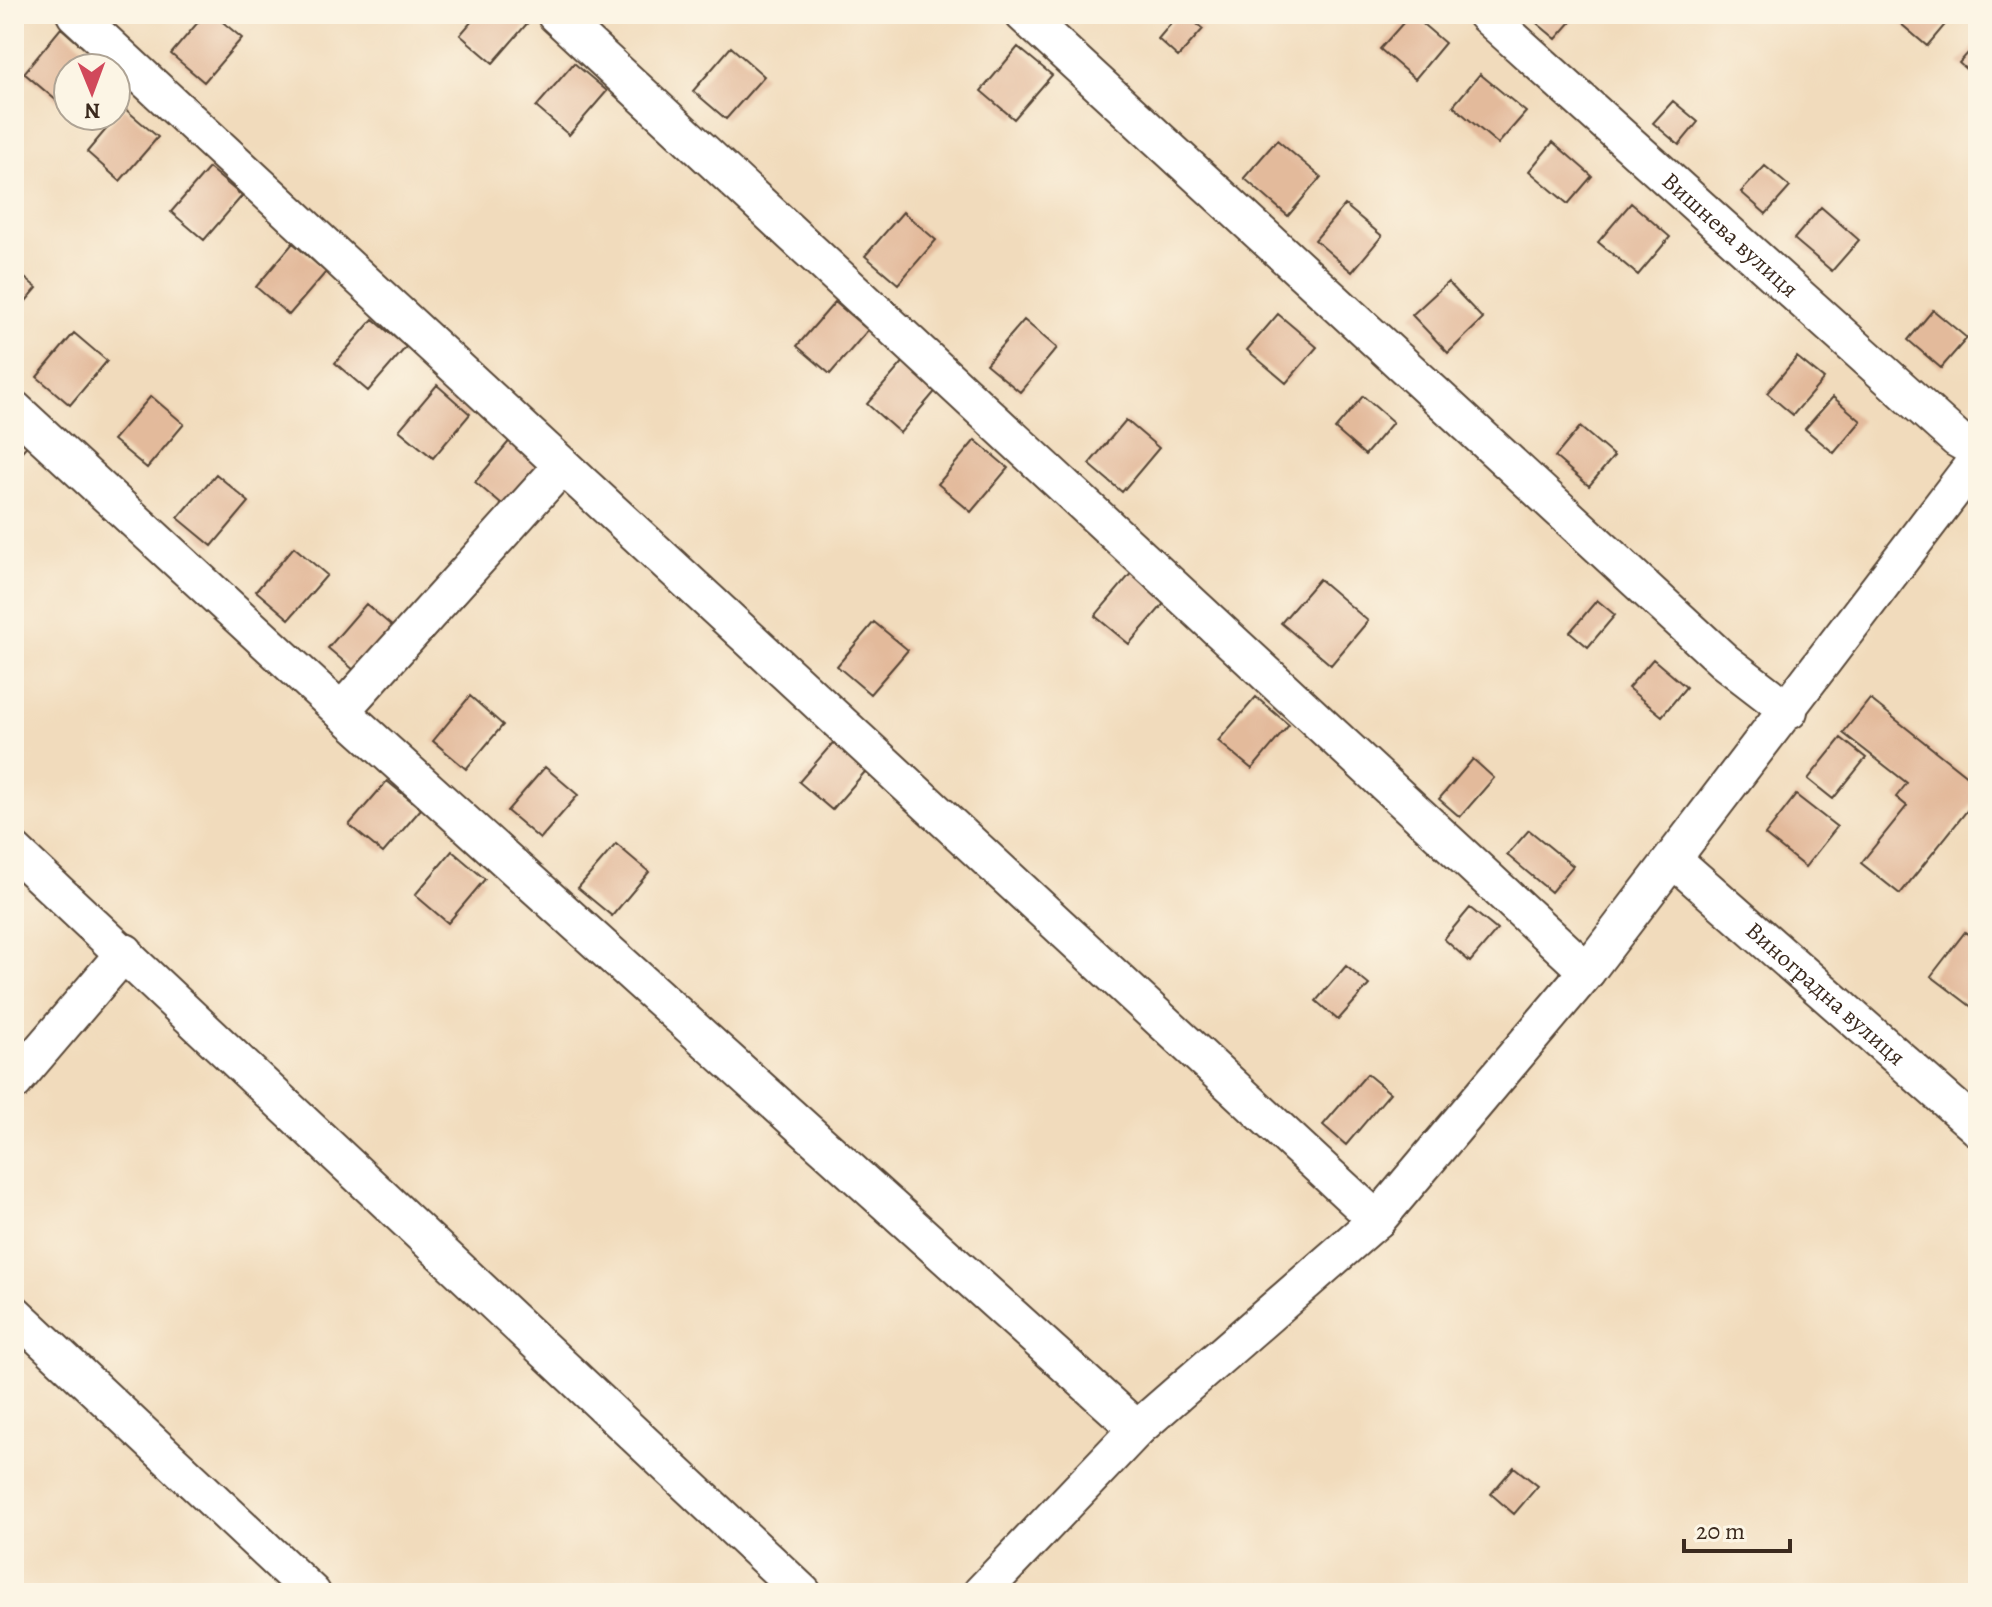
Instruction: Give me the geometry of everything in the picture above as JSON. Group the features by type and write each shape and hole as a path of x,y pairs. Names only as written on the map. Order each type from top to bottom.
{"street":[{"path":"75,14 1377,1220"},
{"path":"555,14 1587,971"},
{"path":"1023,14 1724,661 1789,711"},
{"name":"Вишнева вулиця","path":"1485,14 1957,439 1978,451"},
{"path":"14,409 341,711 1137,1429"},
{"path":"981,1593 1137,1429 1377,1220 1587,971 1789,711 1978,458"},
{"path":"341,711 562,466"},
{"path":"14,851 125,952 803,1593"},
{"name":"Виноградна вулиця","path":"1674,860 1978,1128"},
{"path":"14,1082 125,952"},
{"path":"14,1313 312,1593"}],"building":[{"path":"205,14 213,14 242,38 204,82 171,54"},
{"path":"478,14 525,14 531,19 493,63 460,35"},
{"path":"1179,14 1185,14 1203,29 1178,57 1158,39"},
{"path":"1411,14 1445,43 1415,79 1380,49"},
{"path":"1526,14 1578,14 1556,39"},
{"path":"1907,14 1954,14 1927,46 1900,23"},
{"path":"61,28 88,52 52,52 52,97 24,73"},
{"path":"1978,42 1978,80 1959,63"},
{"path":"731,47 764,76 726,119 693,91"},
{"path":"1018,47 1052,75 1014,119 981,91"},
{"path":"574,63 607,91 569,135 536,107"},
{"path":"1480,74 1526,112 1498,144 1453,106"},
{"path":"1673,101 1698,122 1679,145 1653,123"},
{"path":"132,115 158,137 120,181 87,152 104,132 132,132"},
{"path":"1277,140 1321,177 1288,216 1244,178"},
{"path":"1553,142 1592,176 1568,204 1529,171"},
{"path":"1765,166 1790,187 1766,214 1741,192"},
{"path":"209,168 242,196 204,240 171,212"},
{"path":"1631,203 1670,237 1638,275 1598,242"},
{"path":"1345,205 1382,236 1352,272 1315,240"},
{"path":"1821,207 1859,240 1832,271 1794,239"},
{"path":"903,212 936,240 898,284 865,256"},
{"path":"293,243 326,272 289,315 256,287"},
{"path":"14,269 37,288 14,315"},
{"path":"1448,282 1483,319 1448,353 1412,315"},
{"path":"835,302 868,330 830,374 797,346"},
{"path":"1933,310 1967,338 1941,368 1908,340"},
{"path":"1278,314 1317,347 1286,383 1247,350"},
{"path":"373,319 406,347 368,391 335,363"},
{"path":"1024,320 1057,348 1020,392 986,364"},
{"path":"74,333 107,361 70,405 37,377"},
{"path":"1797,357 1824,379 1793,415 1767,393"},
{"path":"905,360 938,388 900,433 867,404"},
{"path":"437,385 470,414 433,458 399,430"},
{"path":"151,396 184,424 147,468 113,440"},
{"path":"1363,396 1393,422 1365,455 1335,429"},
{"path":"1833,397 1861,421 1834,453 1805,429"},
{"path":"1126,420 1159,448 1122,492 1089,464"},
{"path":"14,425 32,440 14,460"},
{"path":"1580,427 1614,456 1589,486 1555,457"},
{"path":"512,438 546,466 508,510 475,482"},
{"path":"975,440 1008,468 971,512 938,484"},
{"path":"216,474 249,502 212,546 178,518"},
{"path":"294,547 327,575 289,619 256,591"},
{"path":"1133,571 1167,600 1129,644 1095,616"},
{"path":"1319,579 1368,621 1331,665 1281,623"},
{"path":"1597,600 1615,615 1588,647 1570,632"},
{"path":"366,604 399,632 361,676 328,648"},
{"path":"874,622 908,650 870,694 837,666"},
{"path":"1653,659 1686,687 1662,716 1628,688"},
{"path":"470,696 503,725 466,769 433,741"},
{"path":"1256,697 1289,725 1252,769 1218,741"},
{"path":"1870,699 1978,785 1978,797 1900,894 1861,863 1907,806 1896,797 1907,783 1843,733"},
{"path":"837,738 870,766 832,810 799,782"},
{"path":"1841,738 1866,758 1833,799 1808,779"},
{"path":"1473,759 1494,778 1460,817 1439,799"},
{"path":"545,767 578,795 540,839 507,811"},
{"path":"387,781 421,809 383,853 349,825"},
{"path":"1796,795 1837,827 1805,867 1765,835"},
{"path":"1529,830 1573,866 1551,892 1507,855"},
{"path":"616,844 649,872 612,916 578,888"},
{"path":"452,851 485,879 448,923 415,895"},
{"path":"1470,908 1497,930 1470,962 1444,939"},
{"path":"1965,932 1978,942 1977,1011 1931,976"},
{"path":"1346,966 1369,985 1338,1020 1316,1001"},
{"path":"1367,1074 1390,1093 1346,1145 1323,1125"},
{"path":"1514,1467 1538,1486 1514,1514 1491,1494"}]}
